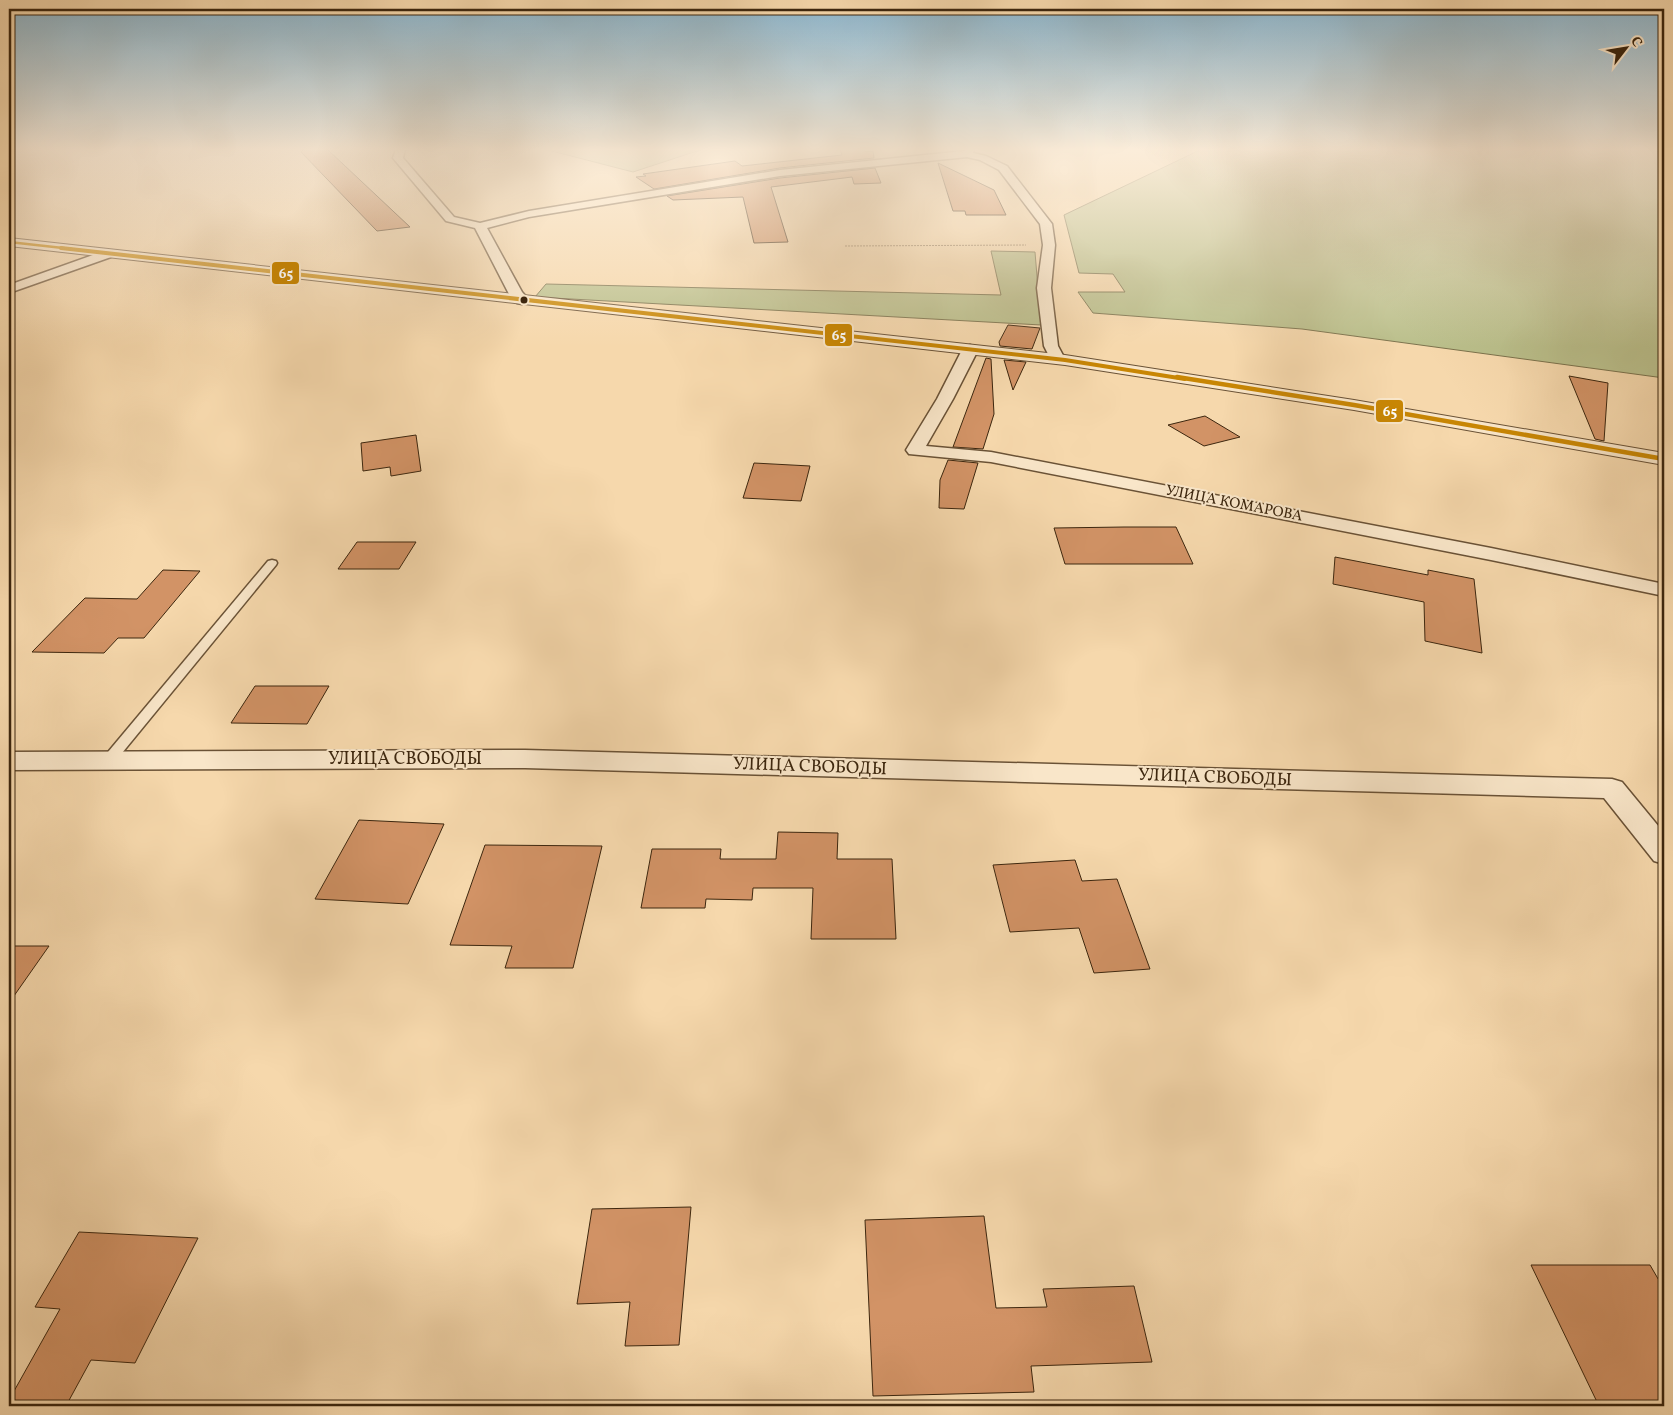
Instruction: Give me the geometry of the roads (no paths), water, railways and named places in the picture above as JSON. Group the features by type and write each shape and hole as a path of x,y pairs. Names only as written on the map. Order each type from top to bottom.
{"street":[{"path":"447,215 450,219 480,226 524,215"},
{"path":"1039,215 1046,224 1049,245 1044,288 1050,346 1057,359"},
{"path":"480,226 516,294 522,300"},
{"path":"9,242 1057,359 1354,405 1664,459"},
{"path":"9,289 107,254"},
{"name":"УЛИЦА КОМАРОВА","path":"970,350 945,399 915,450 991,457 1491,554 1664,590"},
{"name":"УЛИЦА СВОБОДЫ","path":"9,761 525,759 1612,789 1664,853"}],"lane":[{"path":"108,762 272,562"}]}
